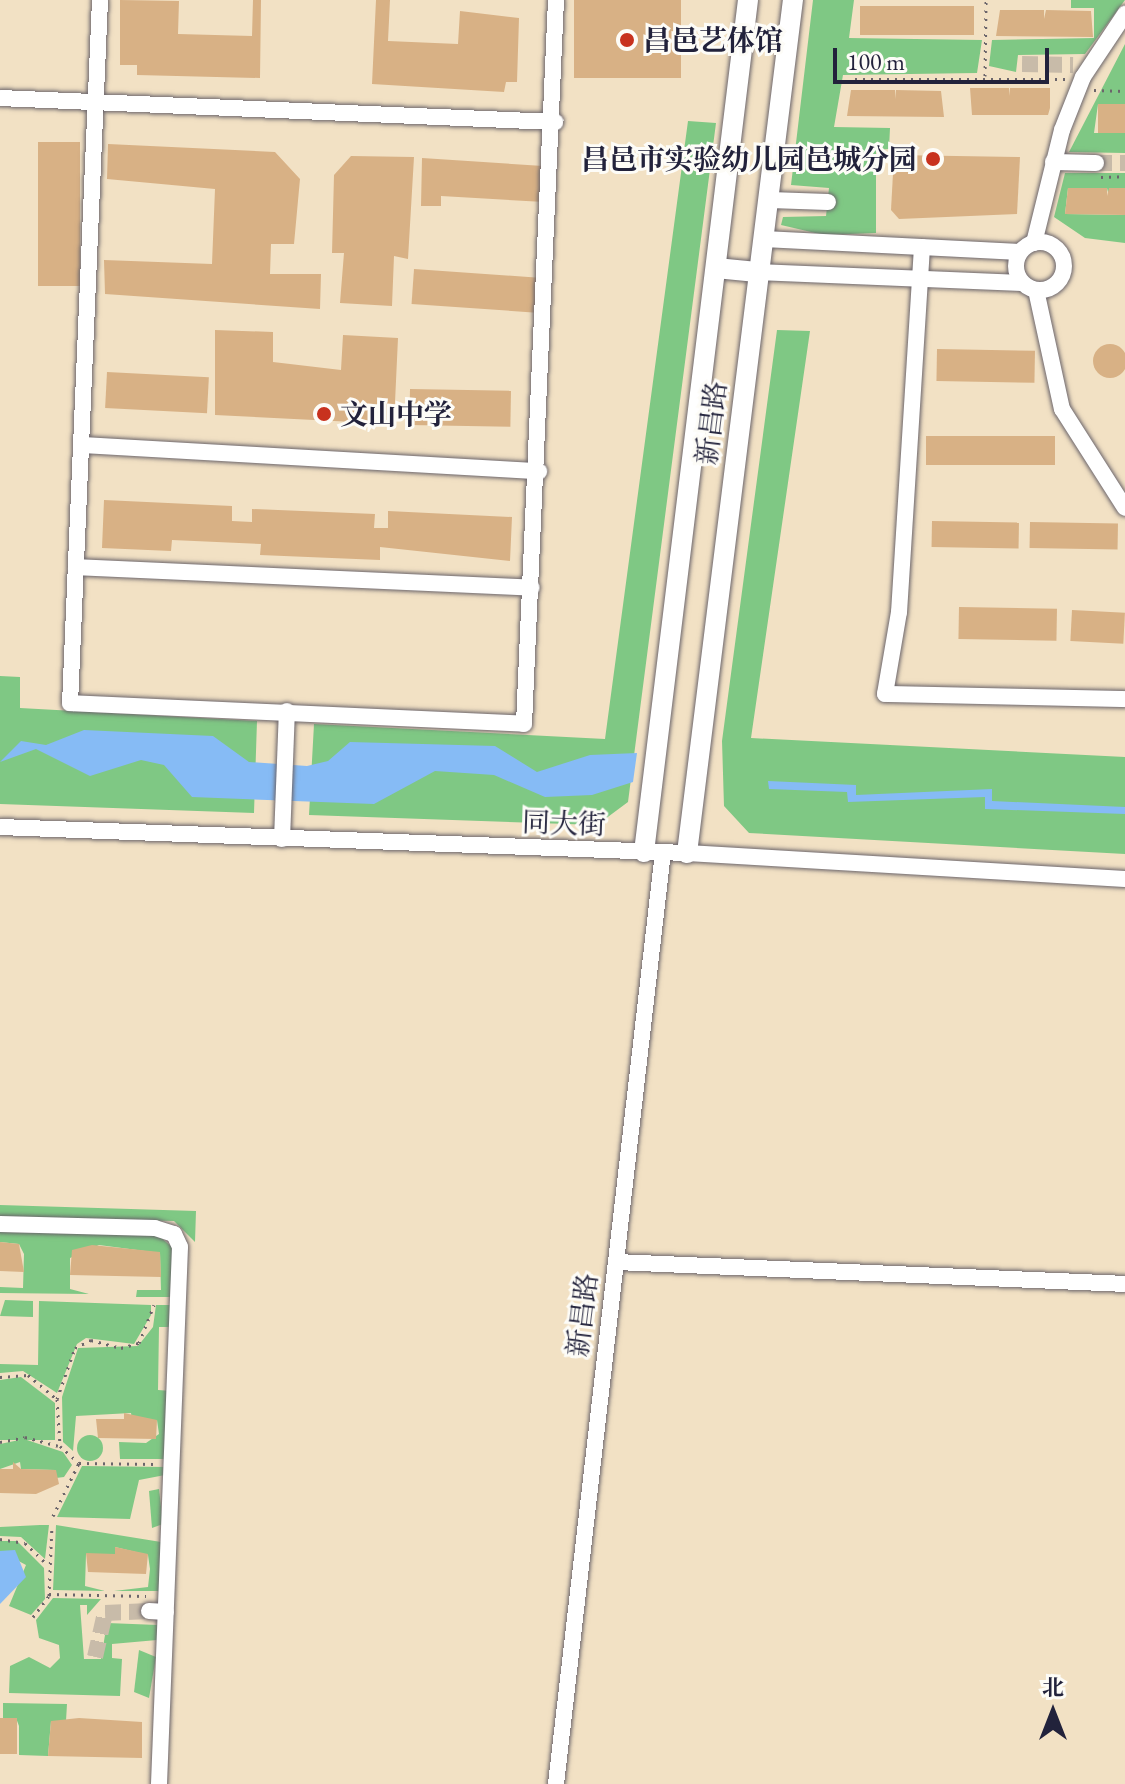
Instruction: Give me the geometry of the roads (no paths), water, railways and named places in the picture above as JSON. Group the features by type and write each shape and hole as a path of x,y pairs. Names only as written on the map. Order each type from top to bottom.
{"main road":[{"name":"新昌路","path":"654,852 716,268 748,0"},
{"name":"新昌路","path":"687,853 793,0"},
{"path":"716,268 757,272"}],"street":[{"path":"100,0 70,703 524,724 555,122 556,0"},
{"path":"1125,14 1081,75 1027,248 1029,286 1062,409 1125,508"},
{"path":"0,98 555,122"},
{"path":"1053,162 1096,163"},
{"path":"770,200 828,202"},
{"path":"757,272 1029,286 1057,283 1064,269 1056,248 922,247 764,239"},
{"path":"922,247 899,612 885,694 1125,699"},
{"path":"82,445 539,471"},
{"path":"76,567 532,588"},
{"path":"282,839 287,711"},
{"name":"同大街","path":"0,827 687,853 1125,879"},
{"name":"新昌路","path":"556,1784 616,1262 654,852"},
{"path":"0,1224 174,1234 180,1247 172,1464 160,1606 159,1784"},
{"path":"616,1262 1125,1284"}],"water":[{"path":"84,730 213,736 249,762 307,766 328,761 350,742 495,746 537,772 590,755 637,753 633,782 592,795 545,797 494,775 435,771 374,804 192,797 164,765 141,760 90,776 36,749 0,762 21,741 46,745"},
{"path":"768,781 856,785 856,795 992,789 992,801 1125,807 1125,814 985,809 985,797 848,802 847,792 769,789"},
{"path":"15,1550 26,1577 0,1604 0,1551"}],"tunnel":[{"path":"1022,64 1073,65"},
{"path":"1096,163 1125,163"},
{"path":"95,1657 105,1613 149,1611"}],"place":[{"name":"昌邑艺体馆","path":"627,40"},
{"name":"昌邑市实验幼儿园邑城分园","path":"933,159"},
{"name":"文山中学","path":"324,414"}]}
